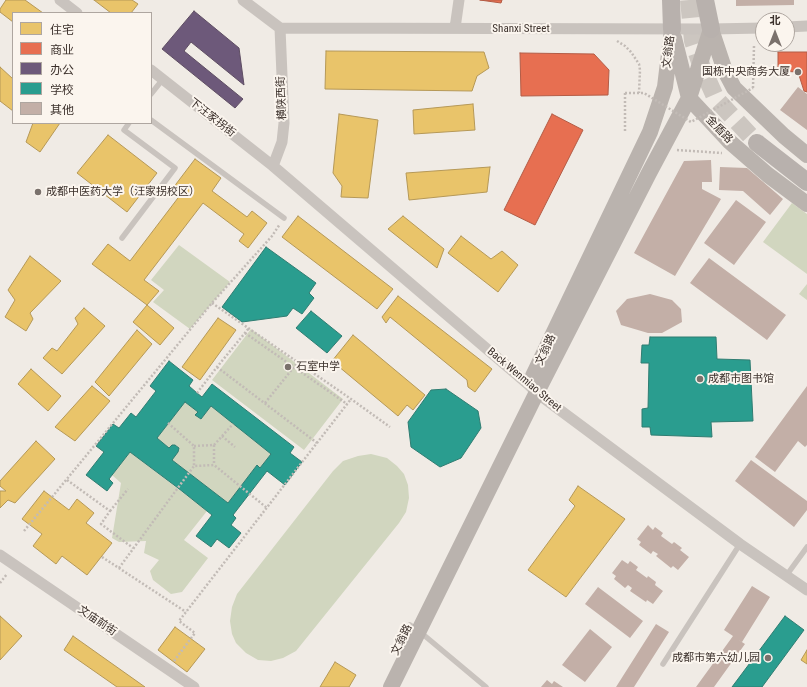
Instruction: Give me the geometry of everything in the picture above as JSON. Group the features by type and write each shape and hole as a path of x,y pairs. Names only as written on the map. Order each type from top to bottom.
{"main road":[{"name":"文翁路","path":"533,389 650,132 665,87 672,29 671,0"},
{"path":"705,0 711,29 725,71 734,88 784,136 807,155"},
{"path":"711,29 715,0"},
{"name":"金盾路","path":"672,29 689,98 730,142 768,175 807,204"},
{"name":"文翁路","path":"379,687 414,628 533,389 689,98 711,29"},
{"path":"758,143 807,182"},
{"name":"文翁路","path":"391,687 414,628"}],"street":[{"path":"60,0 76,12"},
{"path":"243,0 280,28"},
{"path":"455,28 459,0"},
{"path":"795,27 807,26"},
{"name":"Shanxi Street","path":"280,28 755,28"},
{"name":"横陕西街","path":"273,166 282,142 284,123 280,28"},
{"name":"下汪家拐街","path":"152,71 273,166"},
{"name":"Back Wenmiao Street","path":"273,166 533,389 740,544 807,590"},
{"name":"文庙前街","path":"0,555 194,687"}],"lane":[{"path":"152,93 163,79"},
{"path":"152,121 284,218"},
{"path":"122,238 175,168 124,130 128,124"},
{"path":"663,664 740,544"},
{"path":"786,576 807,547"},
{"path":"414,628 486,687"}],"path":[{"path":"611,39 619,41 635,57 640,70 639,93"},
{"path":"625,130 625,93 644,93 691,122 753,88 754,46"},
{"path":"676,150 726,154"},
{"path":"24,532 212,303 272,236 284,218"},
{"path":"212,303 390,427"},
{"path":"197,393 249,328"},
{"path":"245,333 347,404"},
{"path":"265,403 298,362"},
{"path":"217,367 317,443"},
{"path":"167,669 195,633 179,621 351,399"},
{"path":"168,423 194,446 214,445"},
{"path":"214,465 214,445 233,424"},
{"path":"222,436 235,447"},
{"path":"119,568 194,466 194,446"},
{"path":"194,466 214,465 267,508"},
{"path":"67,480 110,511"},
{"path":"128,489 101,524 133,548"},
{"path":"102,557 186,612"}],"green space":[{"path":"792,203 807,214 807,274 763,242"},
{"path":"179,245 230,282 190,329 153,302 164,290 151,280"},
{"path":"807,284 807,300 799,294"},
{"path":"251,329 343,399 304,450 212,380"},
{"path":"185,402 198,412 196,415 201,419 211,406 271,454 260,468 257,465 228,503 172,460 179,448 176,445 172,445 169,448 157,438"},
{"path":"130,452 207,511 184,540 208,558 182,592 171,594 153,580 150,571 159,560 144,553 146,541 119,542 112,538 121,483 112,475"},
{"path":"371,454 387,458 404,474 408,485 409,498 406,512 399,523 296,651 283,658 271,661 258,660 246,653 236,643 232,634 230,621 232,607 237,594 333,471 343,461 358,456"}],"building: 住宅":[{"path":"6,0 25,0 42,12 12,12 12,21 0,12 0,9"},
{"path":"94,0 132,0 138,4 132,12 110,12"},
{"path":"326,51 484,52 489,68 477,76 472,91 325,89"},
{"path":"0,67 12,78 12,110 0,101"},
{"path":"473,104 475,130 414,134 413,110"},
{"path":"339,114 378,120 368,198 341,197 342,186 333,173"},
{"path":"33,124 59,124 40,152 26,142"},
{"path":"108,135 157,173 127,212 77,173"},
{"path":"195,159 221,178 212,191 247,217 252,211 267,223 248,248 239,241 244,234 203,203 144,280 159,291 147,305 92,264 108,244 130,261 181,194 173,188"},
{"path":"490,167 487,192 409,200 406,173"},
{"path":"298,216 393,289 377,309 282,237"},
{"path":"403,216 444,249 437,268 388,229"},
{"path":"461,236 491,259 502,251 518,265 498,292 448,253"},
{"path":"30,256 61,281 30,313 33,319 26,331 5,317 15,300 8,290"},
{"path":"398,296 492,369 475,392 468,387 467,380 390,317 386,323 382,317"},
{"path":"147,305 174,328 160,345 133,322"},
{"path":"84,308 105,326 62,374 43,358 52,348 57,351 78,324 75,318"},
{"path":"218,318 236,330 200,380 182,367"},
{"path":"137,330 152,344 109,396 95,382"},
{"path":"353,335 425,395 413,410 407,405 398,416 332,361"},
{"path":"31,369 61,396 48,411 18,384"},
{"path":"92,386 110,401 75,441 55,427"},
{"path":"36,441 55,459 15,503 8,500 0,508 0,491 6,491 0,486 0,481"},
{"path":"578,486 625,519 566,597 528,570 575,506 569,500"},
{"path":"44,491 69,510 77,499 94,513 86,523 112,543 87,575 62,556 56,564 33,546 42,534 22,519"},
{"path":"0,616 22,636 0,660"},
{"path":"175,627 205,649 187,672 158,650"},
{"path":"73,636 145,687 117,687 64,650"},
{"path":"807,650 807,664 801,660"},
{"path":"335,662 356,675 349,687 320,687"}],"building: 商业":[{"path":"480,0 502,0 501,3"},
{"name":"国栋中央商务大厦","path":"778,52 807,52 807,92 804,91 798,72 778,71"},
{"path":"520,53 594,54 609,70 608,95 521,96"},
{"path":"552,114 583,130 535,225 504,210"}],"building: 办公":[{"path":"194,11 239,48 244,85 191,42 184,51 243,99 235,108 162,49"}],"building: 学校":[{"path":"266,247 316,283 309,293 314,298 302,314 293,308 287,316 242,322 222,307"},
{"path":"311,311 342,336 327,353 296,328"},
{"name":"成都市图书馆","path":"650,337 716,337 717,359 750,360 753,421 711,422 712,437 651,435 650,427 642,427 642,409 648,408 649,363 641,363 642,345 649,345"},
{"path":"169,361 193,380 189,386 202,397 212,384 294,447 290,453 302,462 285,485 267,471 233,515 236,518 231,525 241,533 229,548 217,539 211,547 196,536 212,515 130,452 109,479 113,483 107,491 86,475 104,452 96,446 113,424 119,428 131,413 136,417 156,391 150,386","holes":["185,402 198,412 195,415 201,419 211,406 271,454 260,468 257,465 228,503 172,460 179,448 175,445 172,445 169,448 157,438"]},
{"path":"446,389 478,411 481,428 461,458 440,467 411,447 408,422 431,390"},
{"name":"成都市第六幼儿园","path":"785,616 804,630 762,687 732,687"}],"building: 其他":[{"path":"736,0 794,0 794,5 736,6"},
{"path":"798,87 807,94 807,130 780,110"},
{"path":"711,160 712,182 702,182 702,189 721,199 675,276 634,253 684,161"},
{"path":"720,167 747,168 783,199 770,215 743,191 719,190"},
{"path":"736,200 766,222 734,265 704,243"},
{"path":"709,258 786,315 767,340 690,283"},
{"path":"650,294 672,300 681,309 682,322 662,333 648,333 621,325 616,311 627,299"},
{"path":"807,386 807,445 805,447 798,441 775,472 755,457"},
{"path":"751,460 807,501 807,510 794,527 735,481"},
{"path":"648,525 653,530 655,527 663,533 661,536 672,544 674,542 682,548 680,550 689,557 678,570 673,566 671,568 656,556 658,554 653,551 651,554 639,545 641,542 637,539"},
{"path":"622,560 628,564 630,561 638,567 636,570 647,578 648,576 656,582 655,585 663,591 653,604 647,600 646,602 630,591 632,588 628,585 625,588 614,579 616,576 612,573"},
{"path":"752,586 770,597 742,642 737,639 745,644 714,687 696,687 733,636 724,630"},
{"path":"598,587 643,621 630,638 585,604"},
{"path":"656,624 669,632 634,687 616,687"},
{"path":"590,629 612,647 585,682 562,665"},
{"path":"547,680 552,684 554,681 563,687 541,687"}],"tunnel":[{"path":"689,0 693,41 701,65 716,99 757,143"}],"place":[{"name":"国栋中央商务大厦","path":"798,72"},
{"name":"成都中医药大学（汪家拐校区）","path":"38,192"},
{"name":"石室中学","path":"288,367"},
{"name":"成都市图书馆","path":"700,379"},
{"name":"成都市第六幼儿园","path":"768,658"}]}
